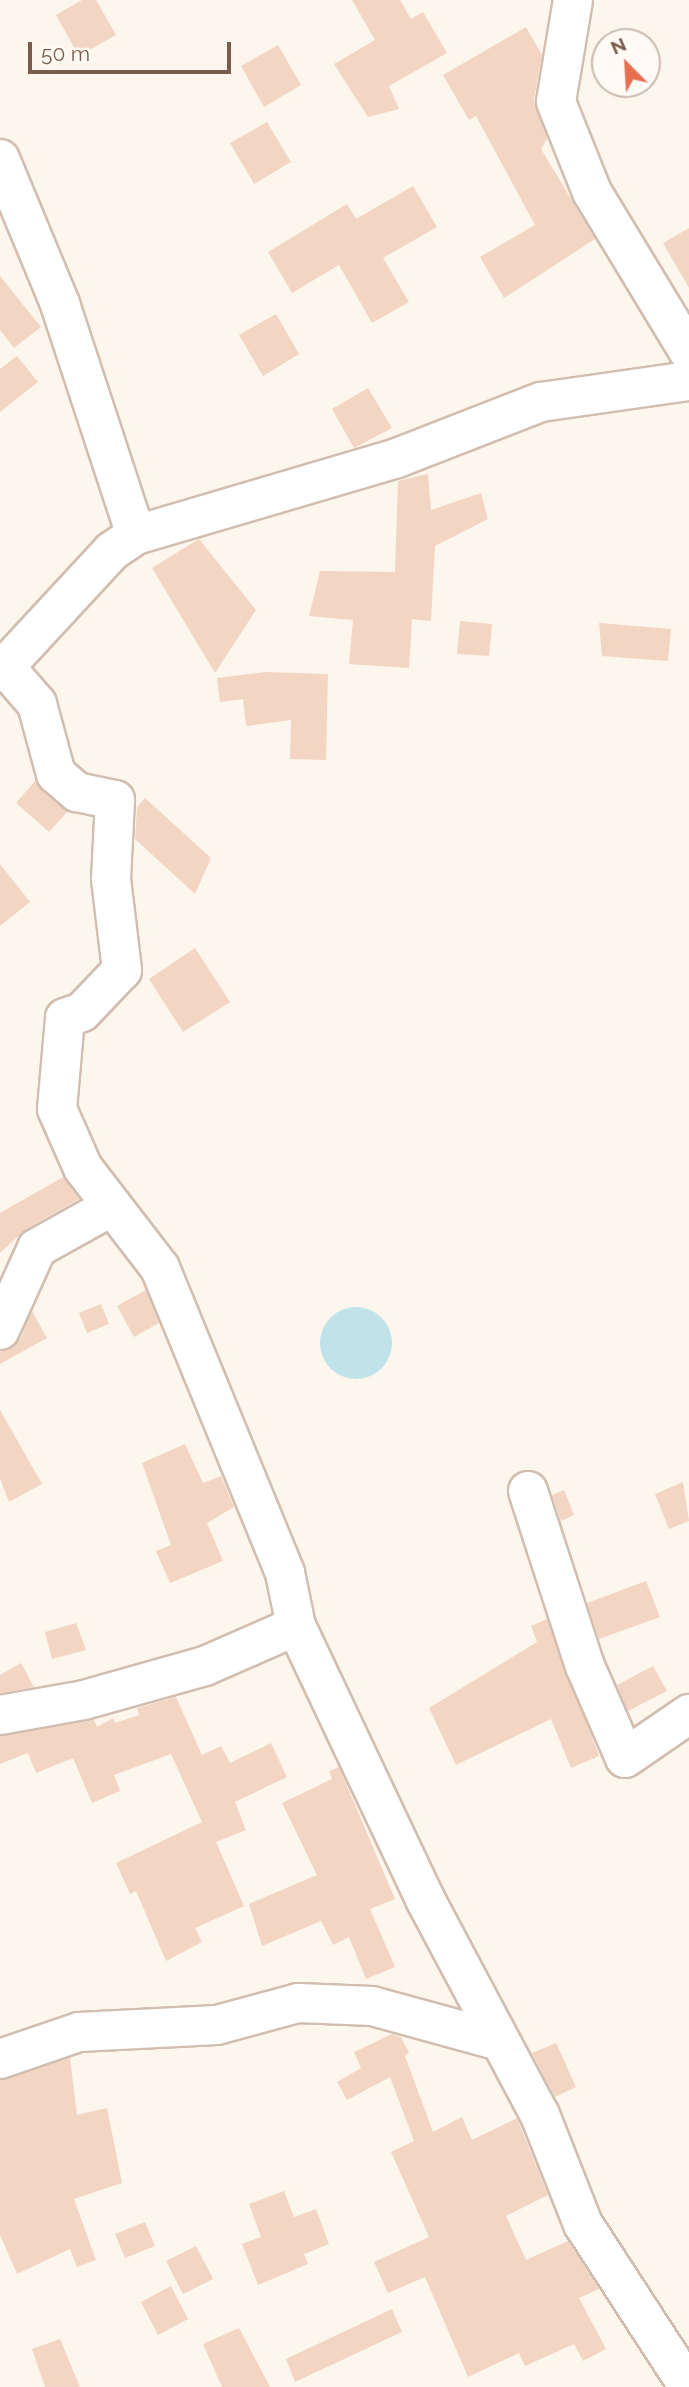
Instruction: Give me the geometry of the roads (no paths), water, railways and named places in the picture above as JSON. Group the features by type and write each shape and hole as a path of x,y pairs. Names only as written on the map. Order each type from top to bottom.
{"street":[{"path":"573,0 556,102 592,192 689,352"},
{"path":"0,159 60,304 136,535"},
{"path":"683,2385 583,2224 540,2115 425,1899 296,1626 285,1573 160,1268 83,1168 57,1109 65,1018 82,1012 122,970 111,879 115,800 77,793 56,774 37,704 2,669 112,551 136,535 397,458 541,402 689,381"},
{"path":"0,1330 37,1248 112,1206"},
{"path":"528,1491 585,1666 625,1758 689,1714"},
{"path":"0,1714 84,1700 205,1666 296,1626"},
{"path":"0,2059 79,2032 217,2025 299,2003 372,2006 500,2041"}],"water":[{"path":"356,1307 376,1313 386,1323 392,1343 386,1363 376,1373 356,1379 336,1373 326,1363 320,1343 326,1323 336,1313"}]}
